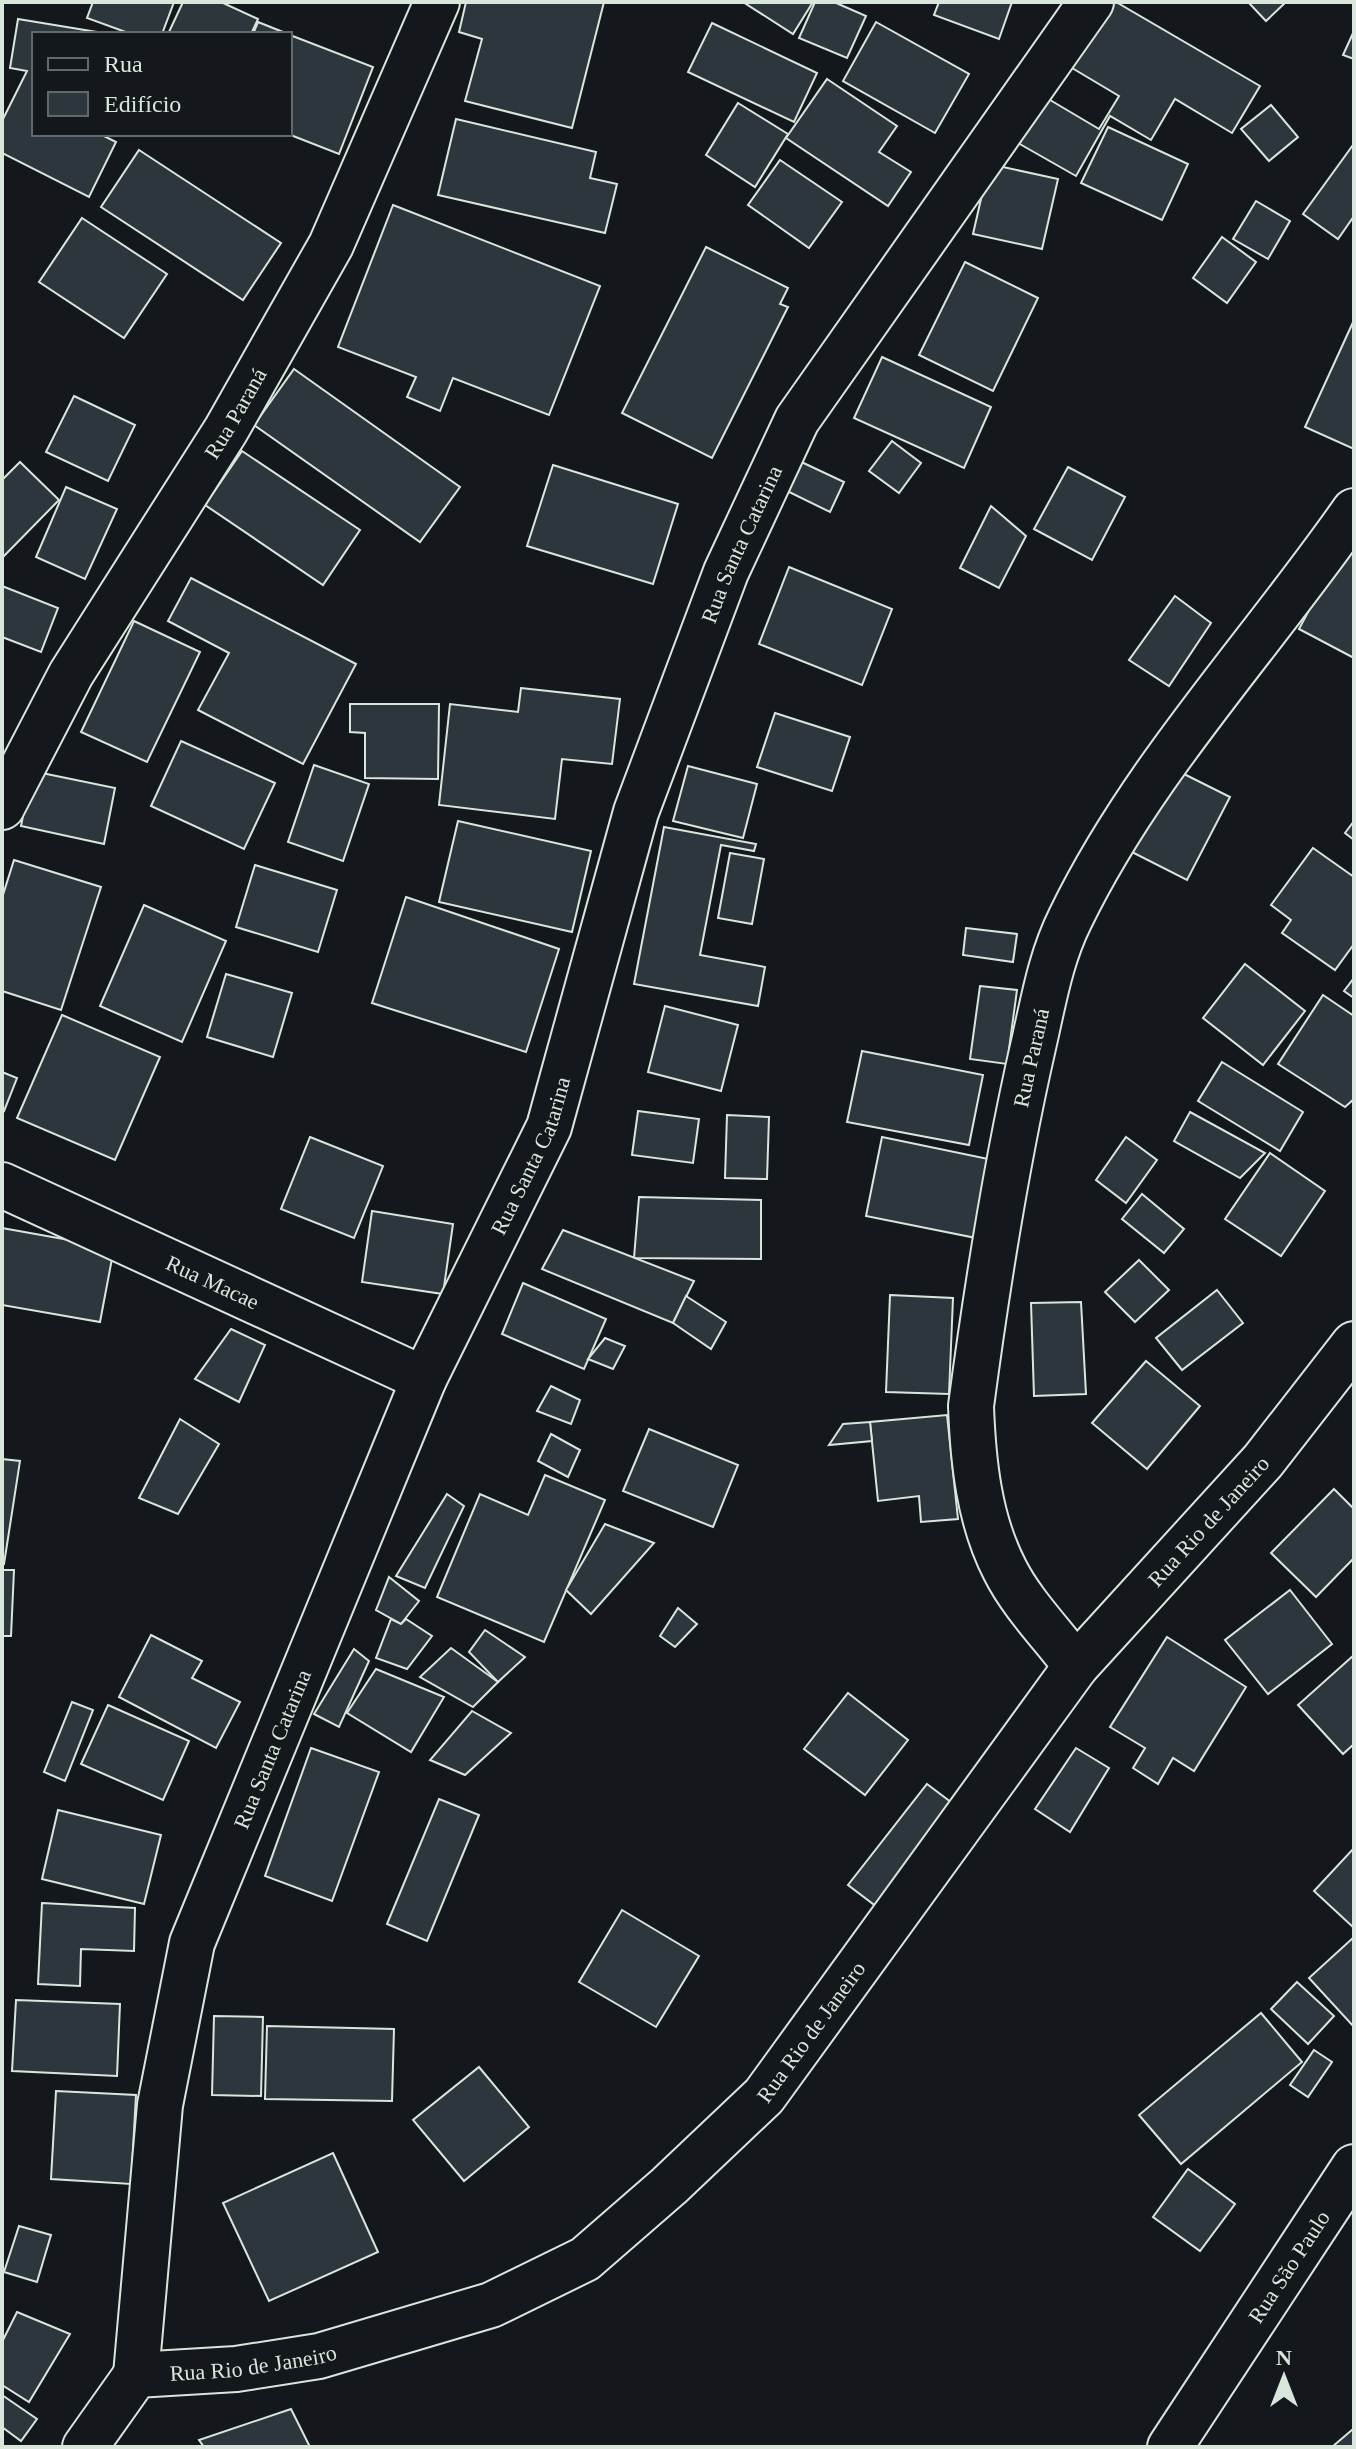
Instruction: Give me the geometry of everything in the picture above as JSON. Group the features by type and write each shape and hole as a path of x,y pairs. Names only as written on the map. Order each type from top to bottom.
{"street":[{"name":"Rua Paraná","path":"2,807 71,674 226,430 331,245 437,2"},
{"name":"Rua Santa Catarina","path":"136,2375 160,2105 192,1943 424,1379 549,1127 636,812 726,572 797,420 1091,2"},
{"name":"Rua Paraná","path":"1076,1666 1005,1571 984,1513 973,1454 971,1406 1018,1116 1055,954 1070,919 1158,772 1295,596 1354,511"},
{"name":"Rua Macae","path":"2,1185 424,1379"},
{"name":"Rua Rio de Janeiro","path":"136,2375 236,2369 319,2356 491,2305 585,2259 669,2186 764,2096 1076,1666 1263,1461 1354,1344"},
{"name":"Rua São Paulo","path":"1170,2447 1354,2167"},
{"path":"85,2447 136,2375"}],"building":[{"path":"93,2 174,2 163,32 126,32 87,18"},
{"path":"183,2 221,2 258,19 252,32 169,32"},
{"path":"466,2 604,2 572,128 465,101 482,39 459,32"},
{"path":"743,2 813,2 793,34"},
{"path":"815,2 834,2 866,16 847,58 799,38"},
{"path":"939,2 1012,2 999,39 934,15"},
{"path":"1103,2 1116,2 1260,86 1232,133 1175,99 1151,140 1110,116 1076,176 1018,143 1045,97 1099,129 1119,96 1067,65"},
{"path":"1248,2 1286,2 1266,21"},
{"path":"18,19 97,32 32,32 32,136 104,136 116,142 89,197 2,153 2,121 27,71 10,68"},
{"path":"258,22 283,32 254,32"},
{"path":"876,22 969,74 935,133 843,81"},
{"path":"712,23 817,73 794,122 688,72"},
{"path":"1354,31 1354,59 1343,55"},
{"path":"292,36 373,67 339,154 292,136"},
{"path":"827,79 897,126 879,152 911,172 888,206 786,138"},
{"path":"738,103 788,134 755,187 706,155"},
{"path":"1271,105 1298,137 1269,161 1241,129"},
{"path":"456,119 596,152 590,178 617,184 605,233 438,195"},
{"path":"1108,127 1188,164 1162,220 1081,183"},
{"path":"1353,145 1354,216 1338,239 1303,214"},
{"path":"139,150 281,243 243,300 101,207"},
{"path":"780,160 842,202 809,248 748,205"},
{"path":"989,164 1058,179 1042,249 973,234"},
{"path":"1256,201 1290,221 1268,259 1233,239"},
{"path":"393,205 600,286 549,415 453,378 440,411 407,397 416,377 338,347"},
{"path":"82,218 167,274 124,338 39,282"},
{"path":"1222,237 1256,262 1227,303 1193,278"},
{"path":"706,247 788,288 780,304 788,307 712,458 622,413"},
{"path":"965,262 1038,298 993,391 919,355"},
{"path":"1354,320 1354,449 1305,427"},
{"path":"882,357 991,407 964,468 854,418"},
{"path":"294,369 460,487 420,542 254,425"},
{"path":"74,396 135,425 108,481 46,452"},
{"path":"892,441 921,463 899,493 869,471"},
{"path":"242,451 360,530 323,585 205,505"},
{"path":"795,459 844,482 830,512 781,488"},
{"path":"20,462 59,500 2,558 2,480"},
{"path":"553,465 678,504 653,584 527,546"},
{"path":"1068,467 1125,497 1092,560 1034,529"},
{"path":"66,487 117,509 85,579 36,557"},
{"path":"991,506 1026,536 999,588 960,568"},
{"path":"1348,537 1354,540 1354,658 1299,629"},
{"path":"789,567 892,609 862,685 759,644"},
{"path":"191,578 356,664 303,764 198,710 229,653 168,621"},
{"path":"2,586 58,608 41,652 2,637"},
{"path":"1175,596 1211,623 1169,686 1129,660"},
{"path":"134,621 200,652 147,762 81,732"},
{"path":"521,688 620,699 612,764 562,759 555,819 439,805 450,704 518,712"},
{"path":"350,704 439,704 438,779 365,778 365,733 350,732"},
{"path":"775,713 850,737 832,791 757,767"},
{"path":"181,741 275,783 244,849 151,806"},
{"path":"1164,764 1230,797 1187,880 1122,847"},
{"path":"314,765 369,784 343,861 288,842"},
{"path":"688,766 757,784 743,838 673,821"},
{"path":"32,771 115,788 104,844 21,826"},
{"path":"458,821 591,851 572,932 439,902"},
{"path":"1354,821 1354,840 1345,833"},
{"path":"664,827 756,844 754,851 721,845 700,955 765,967 758,1006 634,984"},
{"path":"1313,848 1354,877 1354,944 1335,970 1282,933 1291,920 1271,905"},
{"path":"730,853 764,859 752,924 718,918"},
{"path":"14,860 101,887 61,1010 2,991 2,898"},
{"path":"255,865 337,890 318,952 236,927"},
{"path":"406,897 559,949 526,1052 372,1003"},
{"path":"144,905 226,941 182,1042 100,1006"},
{"path":"966,928 1017,934 1013,962 963,955"},
{"path":"1245,964 1305,1011 1263,1065 1203,1018"},
{"path":"226,974 292,993 273,1057 207,1037"},
{"path":"1354,978 1354,998 1344,991"},
{"path":"980,986 1017,990 1007,1064 970,1059"},
{"path":"1323,995 1354,1016 1354,1099 1345,1107 1278,1064"},
{"path":"665,1006 738,1025 721,1091 648,1072"},
{"path":"62,1015 160,1057 115,1160 17,1118"},
{"path":"862,1051 983,1075 969,1145 847,1122"},
{"path":"1222,1062 1303,1112 1280,1151 1198,1101"},
{"path":"2,1072 17,1078 4,1111 2,1110"},
{"path":"638,1111 699,1119 693,1163 632,1155"},
{"path":"1190,1112 1265,1153 1240,1178 1174,1141"},
{"path":"727,1115 769,1117 767,1179 725,1178"},
{"path":"310,1137 383,1166 354,1238 281,1209"},
{"path":"882,1137 993,1160 976,1238 866,1216"},
{"path":"1126,1137 1157,1160 1126,1203 1096,1180"},
{"path":"1270,1153 1325,1191 1281,1256 1225,1219"},
{"path":"1142,1194 1184,1229 1164,1253 1122,1219"},
{"path":"639,1197 761,1200 761,1259 634,1258"},
{"path":"372,1211 453,1224 443,1294 362,1282"},
{"path":"2,1228 114,1248 100,1322 2,1305"},
{"path":"563,1230 694,1281 673,1323 542,1269"},
{"path":"1139,1260 1169,1290 1135,1322 1105,1292"},
{"path":"523,1283 606,1319 584,1369 502,1334"},
{"path":"1217,1290 1243,1323 1182,1370 1156,1338"},
{"path":"890,1295 953,1298 949,1394 886,1392"},
{"path":"686,1296 726,1322 711,1349 673,1323"},
{"path":"1081,1302 1086,1394 1034,1396 1031,1303"},
{"path":"231,1329 265,1345 239,1402 195,1379"},
{"path":"605,1338 625,1346 613,1369 588,1359"},
{"path":"1146,1361 1200,1406 1147,1469 1092,1423"},
{"path":"551,1386 580,1400 571,1424 537,1411"},
{"path":"947,1415 958,1519 921,1522 919,1496 878,1501 870,1422"},
{"path":"180,1419 219,1444 178,1514 139,1498"},
{"path":"870,1422 872,1441 829,1445 843,1424"},
{"path":"649,1429 738,1465 713,1527 623,1491"},
{"path":"551,1434 580,1450 568,1477 538,1461"},
{"path":"2,1459 20,1461 4,1564 2,1564"},
{"path":"545,1475 605,1500 544,1642 437,1597 480,1494 528,1515"},
{"path":"1334,1489 1354,1509 1354,1558 1316,1597 1271,1553"},
{"path":"447,1494 464,1506 425,1588 396,1576"},
{"path":"605,1524 654,1543 591,1614 566,1590"},
{"path":"2,1570 14,1570 11,1636 2,1636"},
{"path":"389,1577 419,1601 401,1624 376,1610"},
{"path":"1290,1590 1332,1644 1268,1694 1225,1640"},
{"path":"678,1608 697,1624 675,1647 660,1636"},
{"path":"391,1619 401,1624 406,1619 432,1636 407,1669 376,1658"},
{"path":"485,1630 525,1657 498,1682 469,1652"},
{"path":"151,1635 202,1661 192,1678 240,1702 216,1748 119,1697"},
{"path":"1167,1637 1246,1687 1194,1771 1173,1758 1158,1784 1133,1768 1145,1748 1110,1727"},
{"path":"451,1648 498,1682 473,1707 420,1677"},
{"path":"354,1649 369,1661 339,1727 314,1714"},
{"path":"1354,1655 1354,1744 1343,1754 1298,1705"},
{"path":"376,1669 444,1697 411,1752 347,1713"},
{"path":"848,1693 908,1740 865,1795 804,1749"},
{"path":"72,1702 93,1710 65,1781 44,1772"},
{"path":"108,1705 189,1741 163,1800 81,1764"},
{"path":"472,1711 511,1733 465,1775 430,1760"},
{"path":"311,1748 379,1772 332,1901 265,1876"},
{"path":"1076,1748 1109,1768 1070,1832 1035,1809"},
{"path":"927,1784 960,1809 881,1910 848,1885"},
{"path":"439,1799 479,1815 427,1941 387,1924"},
{"path":"58,1810 161,1835 144,1904 42,1879"},
{"path":"1354,1848 1354,1928 1314,1891"},
{"path":"42,1903 135,1908 134,1951 81,1949 80,1986 38,1984"},
{"path":"622,1910 699,1956 656,2027 579,1982"},
{"path":"1354,1937 1354,2027 1309,1978"},
{"path":"1297,1982 1334,2016 1308,2044 1271,2009"},
{"path":"16,2000 120,2004 117,2076 12,2071"},
{"path":"1261,2013 1302,2062 1181,2164 1139,2115"},
{"path":"214,2016 263,2017 261,2096 212,2095"},
{"path":"267,2026 394,2029 392,2101 265,2099"},
{"path":"1314,2050 1332,2062 1308,2097 1290,2085"},
{"path":"479,2067 529,2127 464,2181 413,2120"},
{"path":"56,2091 136,2095 131,2184 51,2179"},
{"path":"333,2153 378,2252 269,2301 223,2203"},
{"path":"1188,2169 1235,2204 1200,2251 1153,2217"},
{"path":"19,2226 51,2235 37,2282 4,2272"},
{"path":"17,2312 70,2334 29,2402 2,2385 2,2342"},
{"path":"2,2395 37,2419 21,2441 2,2427"},
{"path":"291,2409 310,2447 204,2447 199,2440"},
{"path":"1353,2429 1354,2447 1332,2447"}]}
